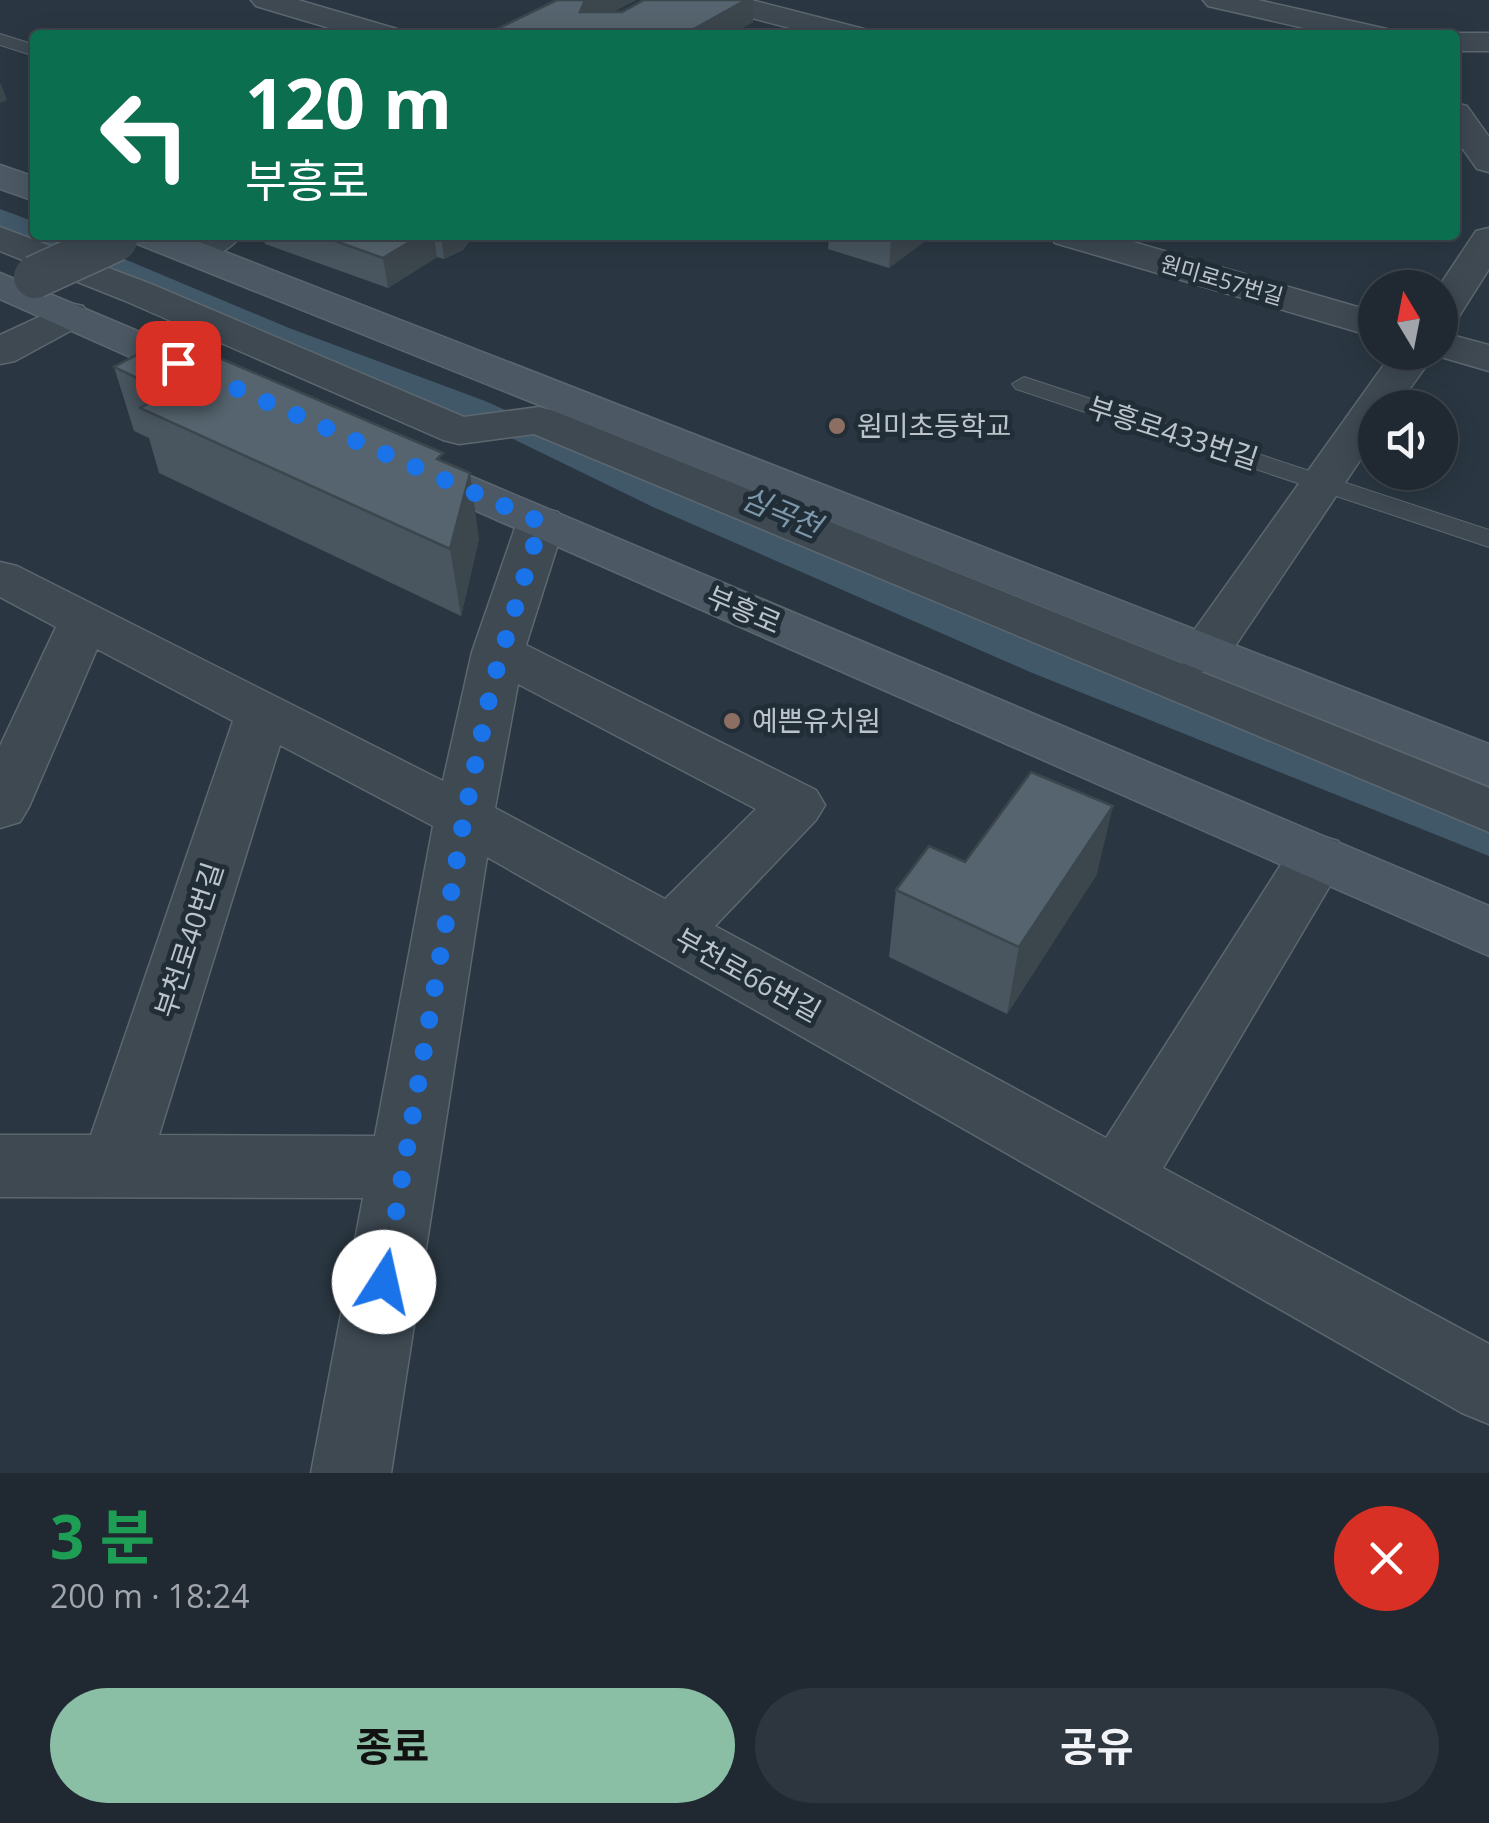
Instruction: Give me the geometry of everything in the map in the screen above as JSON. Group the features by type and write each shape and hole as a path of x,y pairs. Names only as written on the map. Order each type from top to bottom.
{"street":[{"path":"266,0 369,30"},
{"path":"716,0 833,30"},
{"path":"1218,0 1388,27"},
{"path":"1460,42 1489,42"},
{"path":"1460,120 1489,162"},
{"path":"0,176 30,188"},
{"path":"0,238 137,292 459,430 539,420 1489,810"},
{"path":"15,284 158,240"},
{"path":"164,240 1489,766"},
{"name":"원미로57번길","path":"1085,240 1358,320"},
{"path":"1458,287 1489,240"},
{"path":"15,284 69,315 250,395"},
{"path":"0,352 69,315"},
{"path":"1458,349 1489,358"},
{"path":"1203,655 1402,370"},
{"name":"부흥로","path":"360,443 1489,932"},
{"path":"351,1473 464,818 498,652 541,522"},
{"name":"부천로66번길","path":"0,578 464,818 1489,1386"},
{"path":"0,806 84,621"},
{"path":"498,652 796,805 671,932"},
{"name":"부천로40번길","path":"115,1166 263,713"},
{"path":"1118,1180 1316,857"},
{"path":"0,1166 404,1166"}],"lane":[{"path":"0,39 30,49"},
{"name":"부흥로433번길","path":"1024,384 1489,539"}],"water":[{"path":"0,209 30,220 30,240 79,240 289,328 485,401 1218,720 1489,829 1489,856 1030,672 653,507 482,424 294,353 0,230"}],"building":[{"path":"557,0 585,0 580,12 622,12 644,0 746,0 692,30 497,29"},
{"path":"332,240 413,240 383,258"},
{"path":"170,337 443,453 437,459 470,473 450,549 140,408 168,393 114,367"},
{"path":"1031,772 1113,806 1019,947 896,890 929,846 965,862"}],"place":[{"name":"원미초등학교","path":"837,426"},
{"name":"예쁜유치원","path":"732,721"}],"route":[{"path":"178,363 541,522 498,652 464,818 384,1282"}],"water label":[{"name":"심곡천","path":"781,513"}]}
